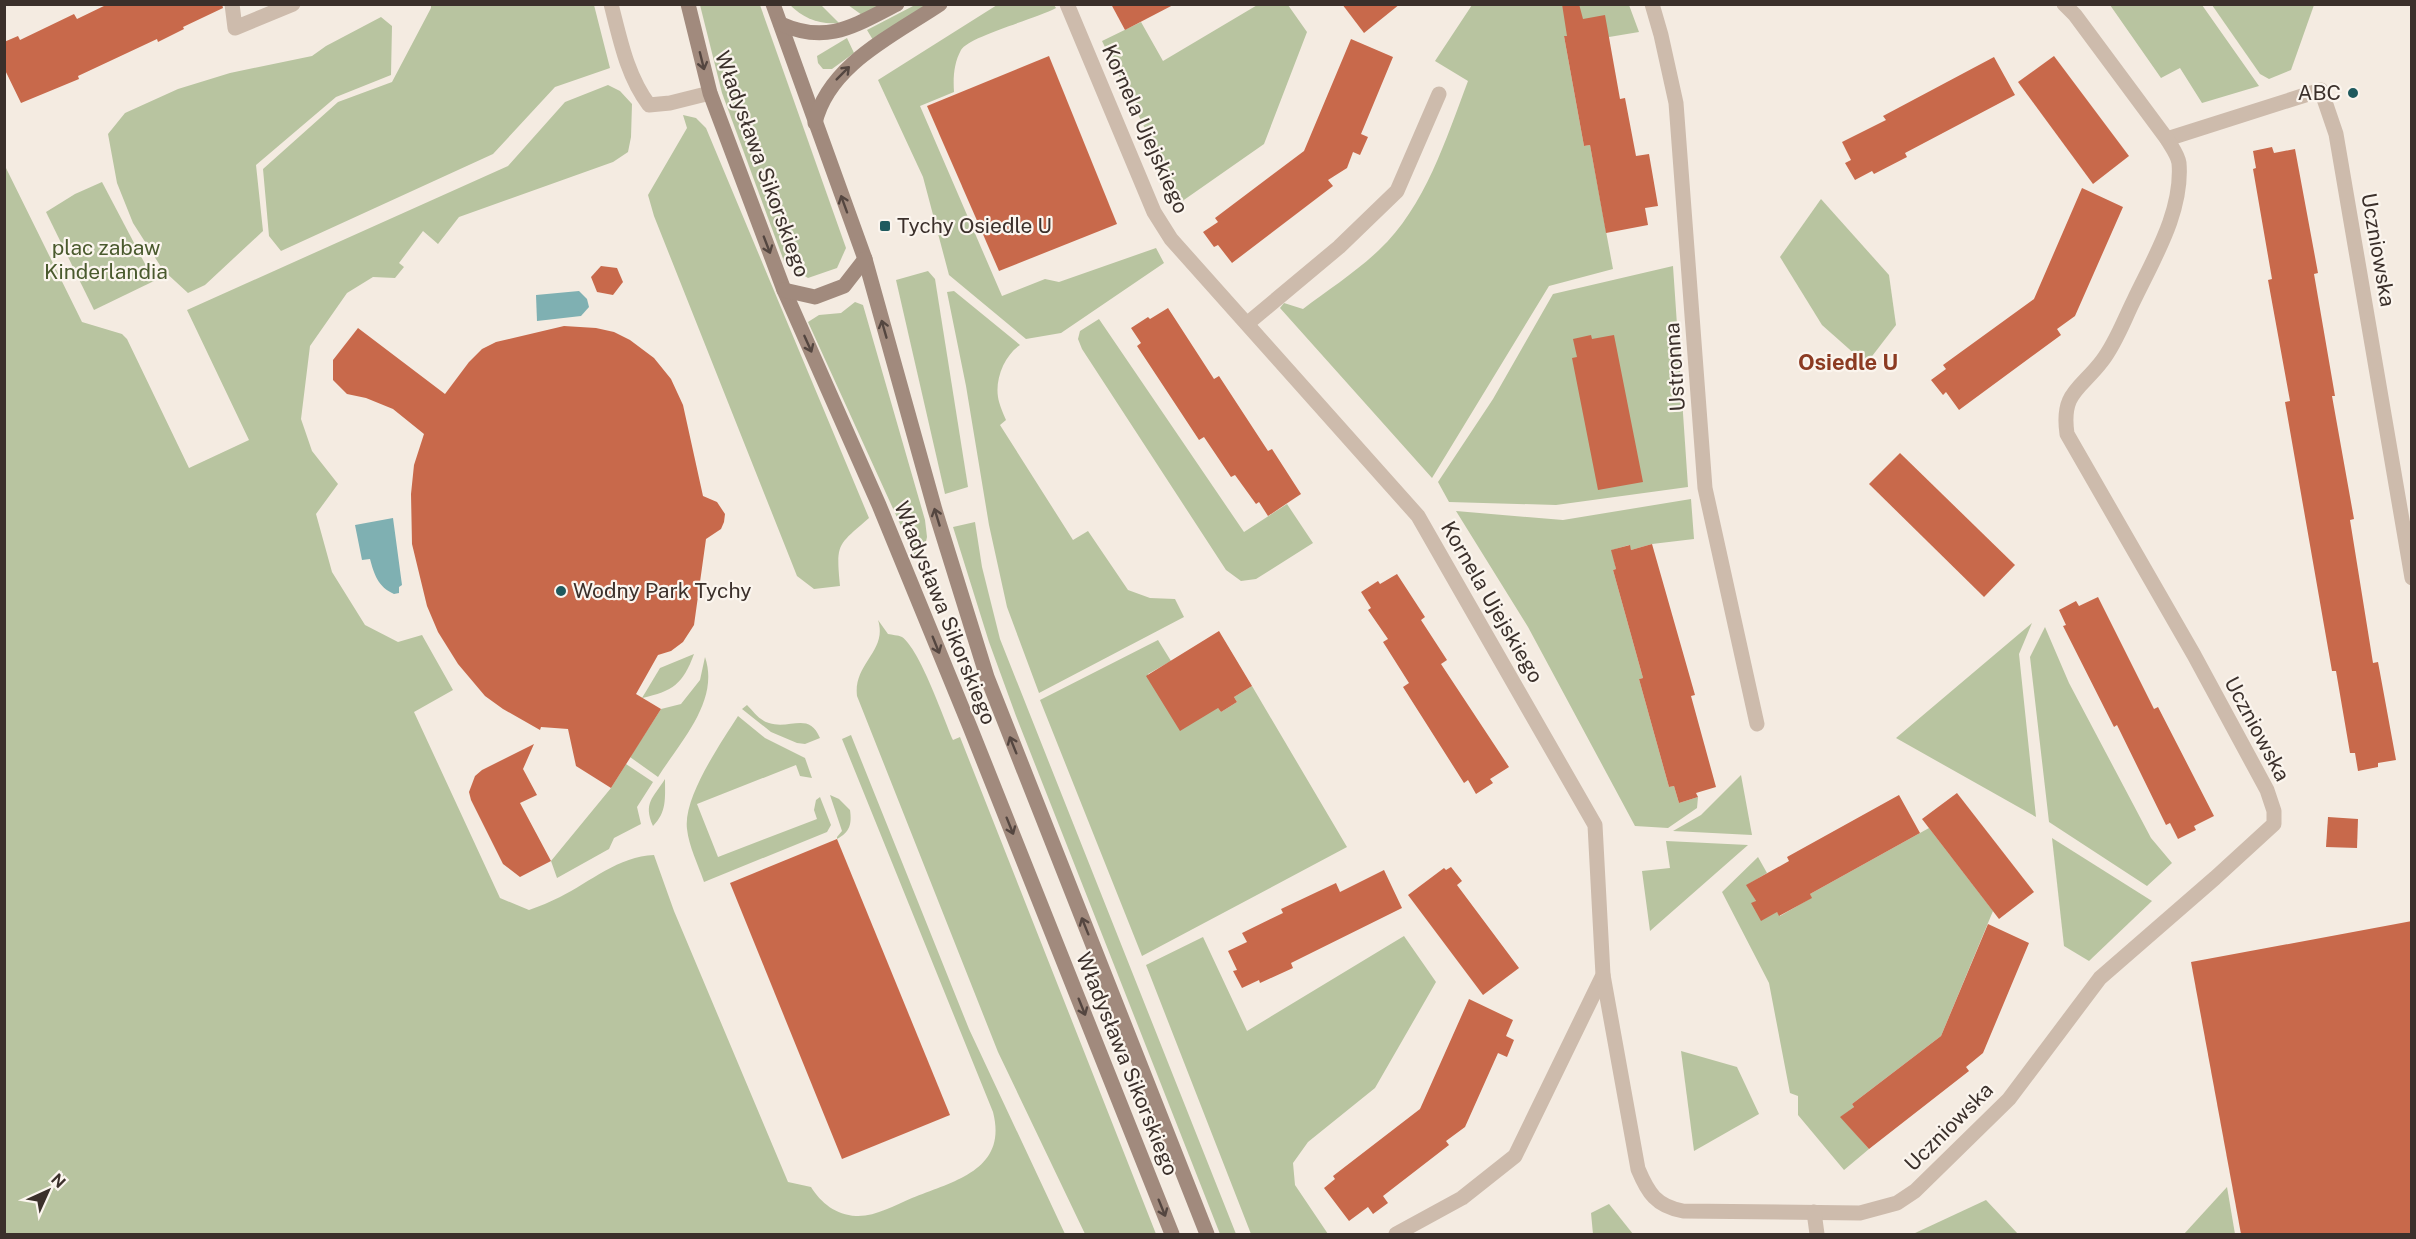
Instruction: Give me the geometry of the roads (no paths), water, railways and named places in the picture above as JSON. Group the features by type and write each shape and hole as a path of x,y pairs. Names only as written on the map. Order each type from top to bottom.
{"street":[{"path":"232,4 236,28 293,4"},
{"path":"610,4 629,69 639,93 649,105 670,103 710,93"},
{"name":"Władysława Sikorskiego","path":"688,4 710,93 784,290 879,505 1172,1234"},
{"name":"Władysława Sikorskiego","path":"773,4 865,259 935,510 987,677 1207,1234"},
{"path":"781,24 809,33 835,33 897,4"},
{"path":"815,123 823,98 840,75 864,55 940,4"},
{"name":"Kornela Ujejskiego","path":"1067,4 1154,212 1171,239 1418,516 1595,825 1603,975 1515,1156 1462,1198 1396,1234"},
{"name":"Ustronna","path":"1652,4 1676,103 1705,488 1757,724"},
{"name":"Uczniowska","path":"1603,975 1638,1169 1645,1187 1654,1198 1668,1208 1683,1211 1860,1213 1897,1203 1915,1191 2009,1099 2100,978 2274,824 2274,811 2267,789 2194,655 2067,434 2064,416 2069,399 2081,382 2102,361 2116,337 2163,238 2175,202 2179,160 2167,139 2075,15 2064,4"},
{"name":"Uczniowska","path":"2167,139 2321,90 2336,134 2412,578"},
{"path":"1248,323 1339,247 1396,191 1439,94"},
{"path":"784,290 815,297 844,286 865,259"},
{"path":"1814,1212 1817,1234"}],"water":[{"path":"579,291 587,299 589,307 581,316 537,321 536,295"},
{"path":"393,518 402,585 399,587 399,593 394,594 380,584 370,559 362,560 355,525"}],"place":[{"name":"ABC","path":"2353,93"},
{"name":"Tychy Osiedle U","path":"885,226"},
{"name":"Wodny Park Tychy","path":"561,591"}],"district":[{"name":"Osiedle U","path":"1848,362"}],"park label":[{"name":"plac zabaw Kinderlandia","path":"106,260"}]}
